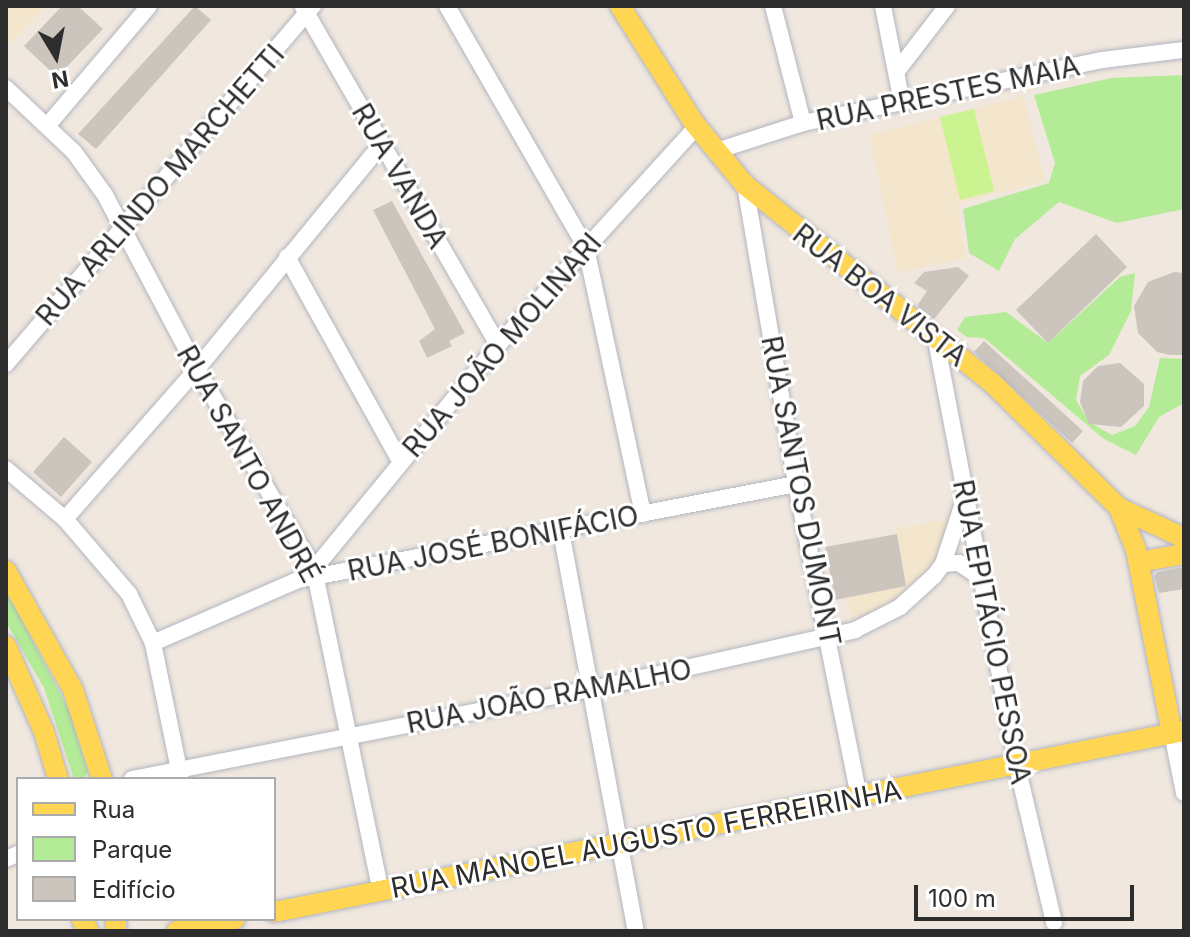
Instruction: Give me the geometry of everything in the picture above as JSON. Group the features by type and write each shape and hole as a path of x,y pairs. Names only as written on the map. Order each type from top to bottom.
{"main road":[{"name":"RUA BOA VISTA","path":"620,6 697,126 745,185 992,383 1119,508 1184,538"},
{"path":"1119,508 1139,562 1178,732"},
{"path":"1139,562 1184,554"},
{"path":"6,571 73,690 101,777"},
{"path":"6,646 44,732 57,777"},
{"name":"RUA MANOEL AUGUSTO FERREIRINHA","path":"276,912 621,846 1178,732"},
{"path":"177,931 209,925"}],"street":[{"path":"47,126 149,6"},
{"path":"447,6 586,248 643,514"},
{"path":"773,6 803,123"},
{"path":"883,6 902,103"},
{"path":"897,71 947,6"},
{"name":"RUA VANDA","path":"308,8 498,345"},
{"name":"RUA ARLINDO MARCHETTI","path":"6,364 121,233 308,8"},
{"name":"RUA PRESTES MAIA","path":"716,151 803,123 1102,60 1184,50"},
{"name":"RUA SANTO ANDRÉ","path":"6,88 87,168 197,369 315,573 352,735 381,892"},
{"name":"RUA JOÃO MOLINARI","path":"315,573 400,461 498,345 697,126"},
{"path":"65,519 197,369 382,144"},
{"name":"RUA SANTOS DUMONT","path":"745,185 796,484 830,638 859,797"},
{"path":"287,257 400,461"},
{"name":"RUA EPITÁCIO PESSOA","path":"936,340 1017,766 1054,923"},
{"path":"6,469 65,519 129,594 153,643 180,773"},
{"name":"RUA JOSÉ BONIFÁCIO","path":"153,643 242,601 315,573 796,484"},
{"name":"RUA JOÃO RAMALHO","path":"148,777 180,773 830,638 889,615 943,564 965,497"},
{"path":"560,526 636,931"},
{"path":"943,564 959,563 981,578"},
{"path":"1178,732 1184,793"}],"shaded area":[{"path":"6,6 46,6 9,46"},
{"path":"1023,96 1045,182 957,204 966,258 898,273 869,135"},
{"path":"950,519 939,557 917,590 853,625 847,598 906,586 896,528"}],"green space":[{"path":"1184,75 1184,209 1117,223 1059,202 1015,239 999,271 969,253 963,209 1049,183 1055,163 1034,95 1112,78"},
{"path":"974,109 994,191 960,200 940,117"},
{"path":"1135,273 1131,311 1109,355 1080,376 1076,400 1089,422 1112,435 1135,426 1149,407 1160,358 1184,359 1184,403 1159,417 1136,455 1104,439 984,338 967,337 957,330 965,317 1006,312 1048,343 1120,277"},
{"path":"6,590 69,710 88,772 85,777 73,777 44,688 6,622"}],"building":[{"path":"62,6 78,6 103,29 57,77 24,46"},
{"path":"195,6 211,20 96,149 78,134"},
{"path":"392,201 465,333 449,341 452,346 427,358 419,341 435,329 373,210"},
{"path":"1096,234 1127,267 1048,343 1016,310"},
{"path":"958,267 969,276 934,319 917,306 927,291 914,283 924,272"},
{"path":"1174,272 1184,273 1184,355 1157,352 1138,333 1134,306 1148,282"},
{"path":"984,341 1083,431 1072,443 974,352"},
{"path":"1120,363 1144,384 1144,406 1121,427 1089,424 1080,402 1083,381 1098,366"},
{"path":"64,437 92,462 61,497 33,472"},
{"path":"897,534 906,586 835,600 825,547"},
{"path":"1184,567 1184,589 1159,593 1154,576 1158,572"}]}
